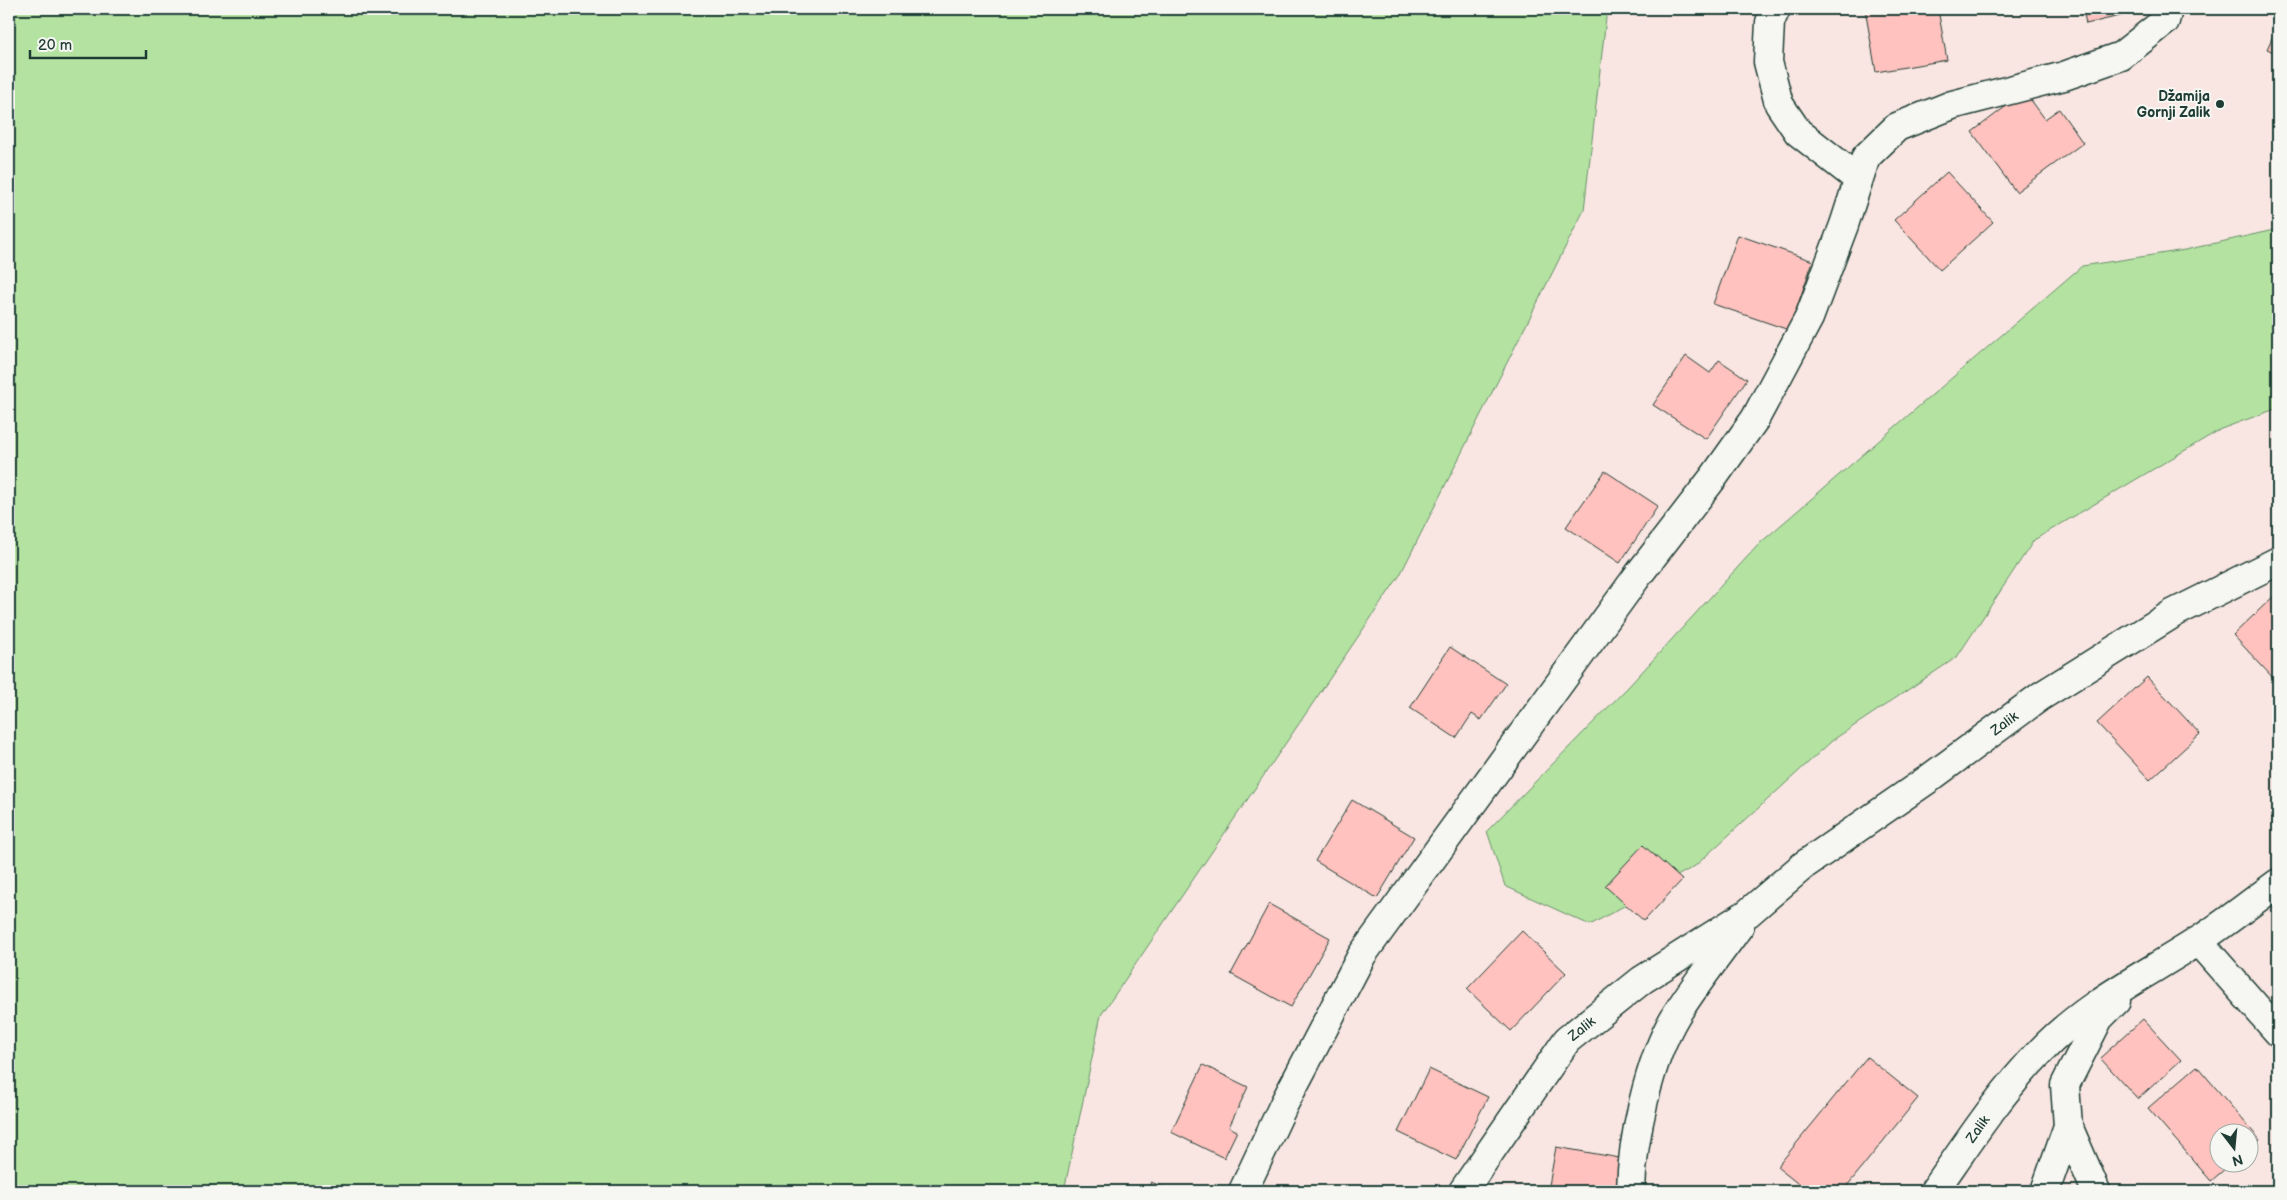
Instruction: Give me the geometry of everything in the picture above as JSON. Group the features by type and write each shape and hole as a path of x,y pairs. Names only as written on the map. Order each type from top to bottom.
{"street":[{"path":"1776,9 1770,22 1768,62 1779,104 1798,132 1858,179"},
{"path":"1243,1191 1284,1104 1362,955 1633,582 1713,478 1755,419 1809,318 1844,225 1866,157 1897,126 1952,105 2064,76 2121,56 2165,21 2168,9"},
{"name":"Zalik","path":"1463,1191 1567,1040 1642,980 1748,914 1804,865 1927,780 2042,696 2174,613 2278,561"},
{"name":"Zalik","path":"1934,1191 1997,1103 2040,1052 2077,1018 2140,974 2198,941 2278,883"},
{"name":"Zalik","path":"1631,1191 1638,1122 1660,1051 1675,1016 1748,914"},
{"path":"2198,941 2278,1032"},
{"name":"Zalik","path":"2096,1191 2068,1126 2065,1086 2099,1018 2140,974"},
{"name":"Zalik","path":"2046,1191 2068,1126"}],"green space":[{"path":"9,9 1607,9 1584,210 1400,575 1101,1015 1064,1191 9,1191"},
{"path":"2278,229 2278,408 2221,429 2034,540 1957,657 1833,740 1695,866 1590,925 1505,886 1487,831 1630,685 1760,543 2082,266 2185,250"}],"building":[{"path":"1865,9 1938,9 1947,60 1876,72"},
{"path":"2083,9 2140,9 2141,11 2086,24"},
{"path":"2278,25 2278,54 2267,49"},
{"path":"2025,92 2045,119 2059,109 2083,143 2016,192 1972,132"},
{"path":"1947,172 1993,222 1940,270 1894,220"},
{"path":"1738,235 1813,261 1789,330 1713,304"},
{"path":"1686,356 1710,373 1719,360 1747,379 1706,439 1653,405"},
{"path":"1605,471 1658,506 1620,563 1566,527"},
{"path":"2278,592 2278,679 2276,681 2233,635"},
{"path":"1450,647 1506,684 1481,720 1472,714 1456,738 1410,708"},
{"path":"2147,677 2200,734 2150,780 2097,723"},
{"path":"1352,800 1414,837 1377,898 1315,861"},
{"path":"1643,845 1682,880 1644,921 1605,886"},
{"path":"1269,904 1330,938 1291,1007 1231,974"},
{"path":"1522,931 1566,973 1511,1031 1467,989"},
{"path":"2143,1019 2181,1060 2138,1099 2100,1058"},
{"path":"1867,1057 1918,1098 1843,1191 1807,1191 1777,1167"},
{"path":"1203,1065 1248,1087 1229,1127 1237,1131 1224,1158 1171,1132"},
{"path":"2197,1066 2245,1122 2210,1122 2210,1172 2221,1172 2211,1181 2148,1108"},
{"path":"1429,1069 1488,1097 1456,1160 1398,1132"},
{"path":"1556,1147 1626,1159 1621,1191 1548,1191"},
{"path":"1151,1182 1173,1191 1147,1191"}],"place":[{"name":"Džamija Gornji Zalik","path":"2220,104"}]}
